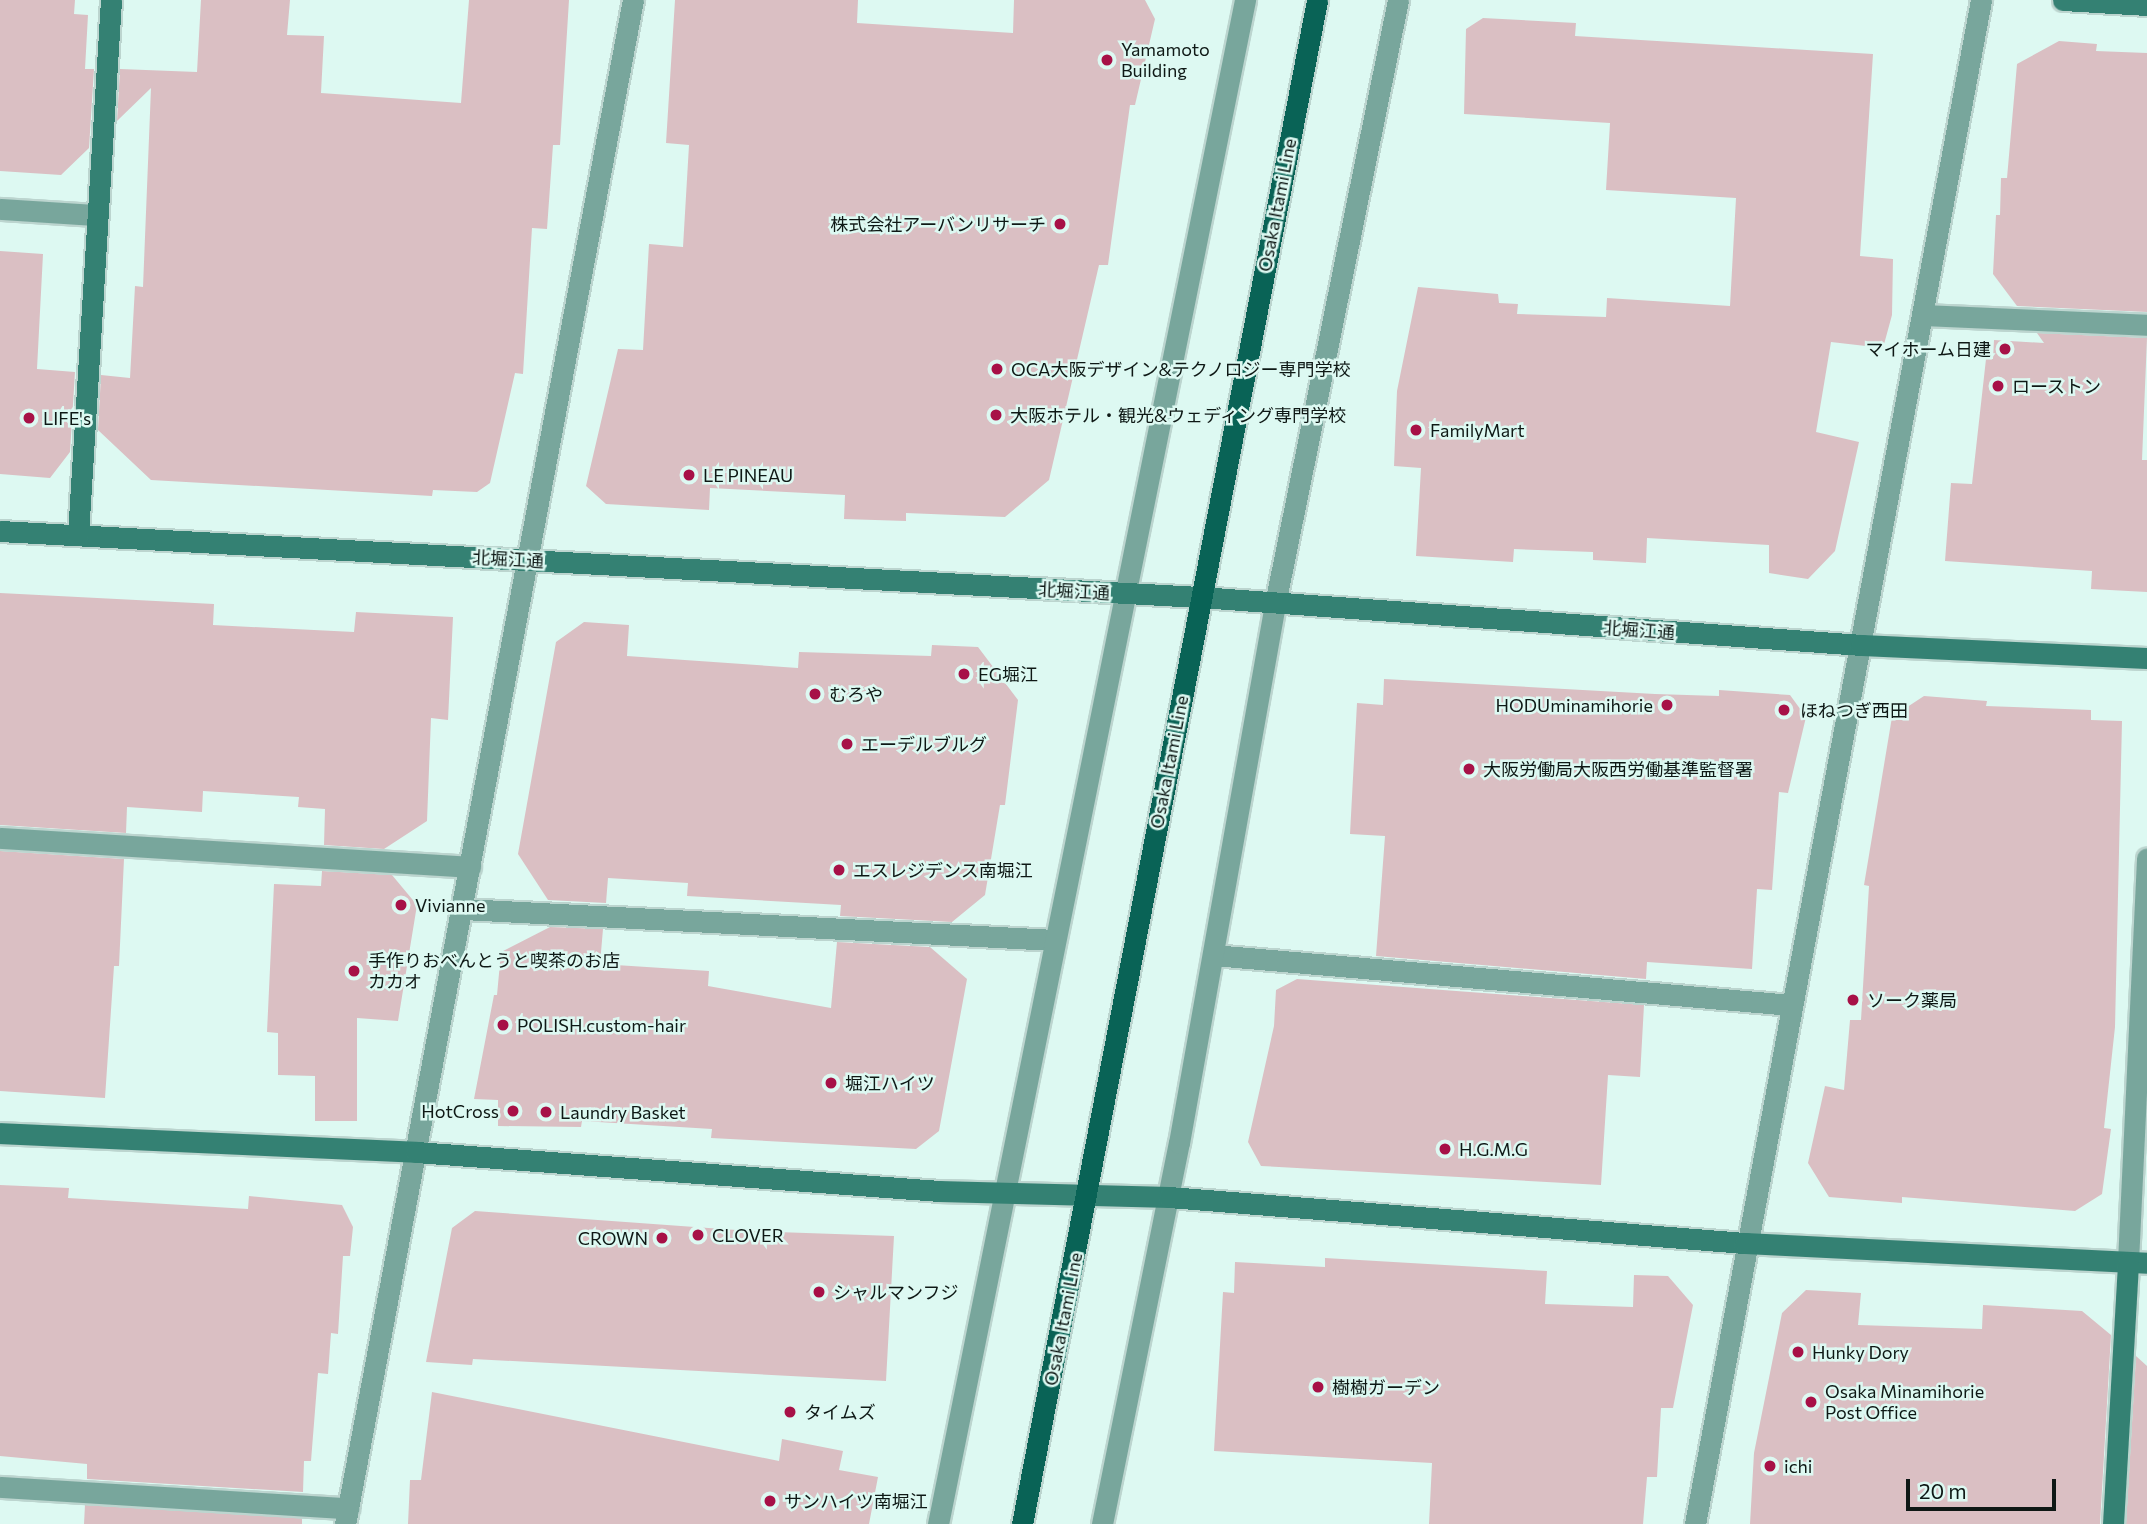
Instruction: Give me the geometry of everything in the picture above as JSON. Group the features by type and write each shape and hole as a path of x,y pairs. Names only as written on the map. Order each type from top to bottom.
{"main road":[{"name":"Osaka Itami Line","path":"1022,1524 1087,1195 1199,597 1317,0"}],"street":[{"path":"78,535 111,0"},
{"path":"0,1487 347,1516 530,560 633,0"},
{"path":"938,1524 1007,1194 1122,594 1245,0"},
{"path":"1102,1524 1168,1197 1275,604 1398,0"},
{"path":"1695,1524 1745,1243 1861,645 1981,0"},
{"path":"2063,0 2147,5"},
{"path":"0,209 96,215"},
{"path":"1922,315 2147,325"},
{"name":"北堀江通","path":"0,531 1199,597 1861,645 2147,658"},
{"path":"0,838 470,867"},
{"path":"2113,1524 2138,1263 2147,858"},
{"path":"463,909 1054,940"},
{"path":"1213,956 1792,1005"},
{"path":"0,1133 416,1152 1007,1194 1168,1197 1745,1243 2138,1263"}],"building":[{"path":"0,0 75,0 74,14 88,15 85,69 94,69 89,148 61,175 0,171"},
{"path":"201,0 290,0 287,35 324,36 321,93 461,103 469,0 569,0 560,145 553,145 547,229 532,228 523,374 515,373 490,483 477,492 433,490 432,496 151,480 98,430 101,375 130,378 135,286 143,287 151,88 117,121 120,69 197,72"},
{"path":"675,0 858,0 857,23 1013,33 1014,0 1145,0 1155,19 1135,105 1130,105 1108,265 1099,265 1049,480 1005,517 906,513 906,521 844,519 845,495 710,488 709,510 606,504 586,486 618,349 643,350 649,244 683,247 689,145 666,143"},
{"path":"1483,18 1576,23 1575,36 1873,54 1860,256 1893,259 1892,315 1883,348 1831,342 1816,432 1859,442 1835,551 1808,579 1769,573 1769,545 1647,538 1646,563 1593,560 1593,552 1514,549 1513,562 1416,556 1421,468 1394,466 1397,391 1418,287 1498,294 1499,303 1518,304 1517,314 1606,317 1607,298 1730,306 1736,198 1606,190 1610,123 1464,114 1466,29"},
{"path":"2059,41 2097,44 2096,51 2147,53 2147,312 2017,306 1993,274 1996,215 2000,215 2001,178 2007,178 2017,64"},
{"path":"0,251 43,254 37,369 75,372 70,452 50,478 0,474"},
{"path":"2037,333 2147,338 2142,460 2147,460 2147,592 2091,589 2092,571 1945,561 1951,483 1972,484 1986,359 1993,359 1994,340 2044,343"},
{"path":"0,593 214,604 213,625 354,632 356,612 453,617 448,720 431,718 427,821 384,849 324,845 325,809 298,807 299,797 203,791 202,812 127,807 126,833 0,825"},
{"path":"584,622 629,625 627,656 798,668 799,652 931,656 932,645 978,647 1018,700 1005,805 1000,805 985,895 952,922 840,916 841,905 687,896 688,883 608,878 606,903 548,900 518,854 556,642"},
{"path":"1384,679 1655,694 1719,696 1719,690 1790,695 1806,717 1788,793 1779,792 1772,890 1757,889 1752,969 1647,962 1646,979 1376,956 1385,836 1350,834 1357,703 1383,705"},
{"path":"1924,696 1987,701 1986,706 2091,710 2091,720 2122,721 2115,1027 2104,1128 2111,1129 2102,1194 2075,1211 1902,1197 1902,1203 1829,1197 1808,1163 1825,1086 1844,1090 1850,1020 1861,1020 1869,886 1864,885 1892,717"},
{"path":"0,851 124,859 119,966 114,966 105,1098 0,1091"},
{"path":"322,871 392,875 417,905 398,1021 357,1018 357,1121 315,1121 315,1076 278,1075 278,1033 267,1032 274,884 321,886"},
{"path":"550,927 603,929 600,964 709,971 708,986 831,1008 837,942 930,947 967,979 939,1131 916,1149 711,1138 712,1129 582,1121 581,1127 498,1126 498,1100 474,1099 494,995 497,995 501,952"},
{"path":"1297,979 1644,1005 1640,1077 1608,1075 1601,1185 1261,1166 1248,1142 1274,1026 1276,990"},
{"path":"0,1185 69,1188 68,1198 248,1209 249,1196 342,1205 353,1227 350,1256 343,1256 338,1334 331,1333 328,1374 318,1373 311,1461 304,1461 303,1492 87,1479 87,1464 0,1456"},
{"path":"475,1211 750,1231 894,1236 886,1381 473,1359 472,1365 426,1362 452,1228"},
{"path":"1325,1258 1547,1271 1545,1304 1633,1307 1634,1275 1668,1276 1693,1305 1673,1408 1661,1408 1657,1477 1647,1477 1643,1524 1429,1524 1432,1463 1214,1451 1223,1292 1234,1293 1235,1262 1325,1267"},
{"path":"1806,1290 1861,1293 1858,1325 1982,1329 1983,1305 2082,1311 2111,1335 2100,1524 1750,1524 1754,1453 1782,1313"},
{"path":"2136,1356 2147,1366 2147,1524 2126,1524"},
{"path":"432,1392 779,1461 782,1439 843,1451 839,1470 878,1477 869,1524 408,1524 410,1480 421,1480"},
{"path":"85,1505 302,1518 302,1524 84,1524"}],"place":[{"name":"Yamamoto Building","path":"1107,60"},
{"name":"株式会社アーバンリサーチ","path":"1060,224"},
{"name":"マイホーム日建","path":"2005,349"},
{"name":"OCA大阪デザイン&テクノロジー専門学校","path":"997,369"},
{"name":"ローストン","path":"1998,386"},
{"name":"大阪ホテル・観光&ウェディング専門学校","path":"996,415"},
{"name":"LIFE's","path":"29,418"},
{"name":"FamilyMart","path":"1416,430"},
{"name":"LE PINEAU","path":"689,475"},
{"name":"EG堀江","path":"964,674"},
{"name":"むろや","path":"815,694"},
{"name":"HODUminamihorie","path":"1667,705"},
{"name":"ほねつぎ西田","path":"1784,710"},
{"name":"エーデルブルグ","path":"847,744"},
{"name":"大阪労働局大阪西労働基準監督署","path":"1469,769"},
{"name":"エスレジデンス南堀江","path":"839,870"},
{"name":"Vivianne","path":"401,905"},
{"name":"手作りおべんとうと喫茶のお店 カカオ","path":"354,971"},
{"name":"ソーク薬局","path":"1853,1000"},
{"name":"POLISH.custom-hair","path":"503,1025"},
{"name":"堀江ハイツ","path":"831,1083"},
{"name":"HotCross","path":"513,1111"},
{"name":"Laundry Basket","path":"546,1112"},
{"name":"H.G.M.G","path":"1445,1149"},
{"name":"CLOVER","path":"698,1235"},
{"name":"CROWN","path":"662,1238"},
{"name":"シャルマンフジ","path":"819,1292"},
{"name":"Hunky Dory","path":"1798,1352"},
{"name":"樹樹ガーデン","path":"1318,1387"},
{"name":"Osaka Minamihorie Post Office","path":"1811,1402"},
{"name":"タイムズ","path":"790,1412"},
{"name":"ichi","path":"1770,1466"},
{"name":"サンハイツ南堀江","path":"770,1501"}]}
